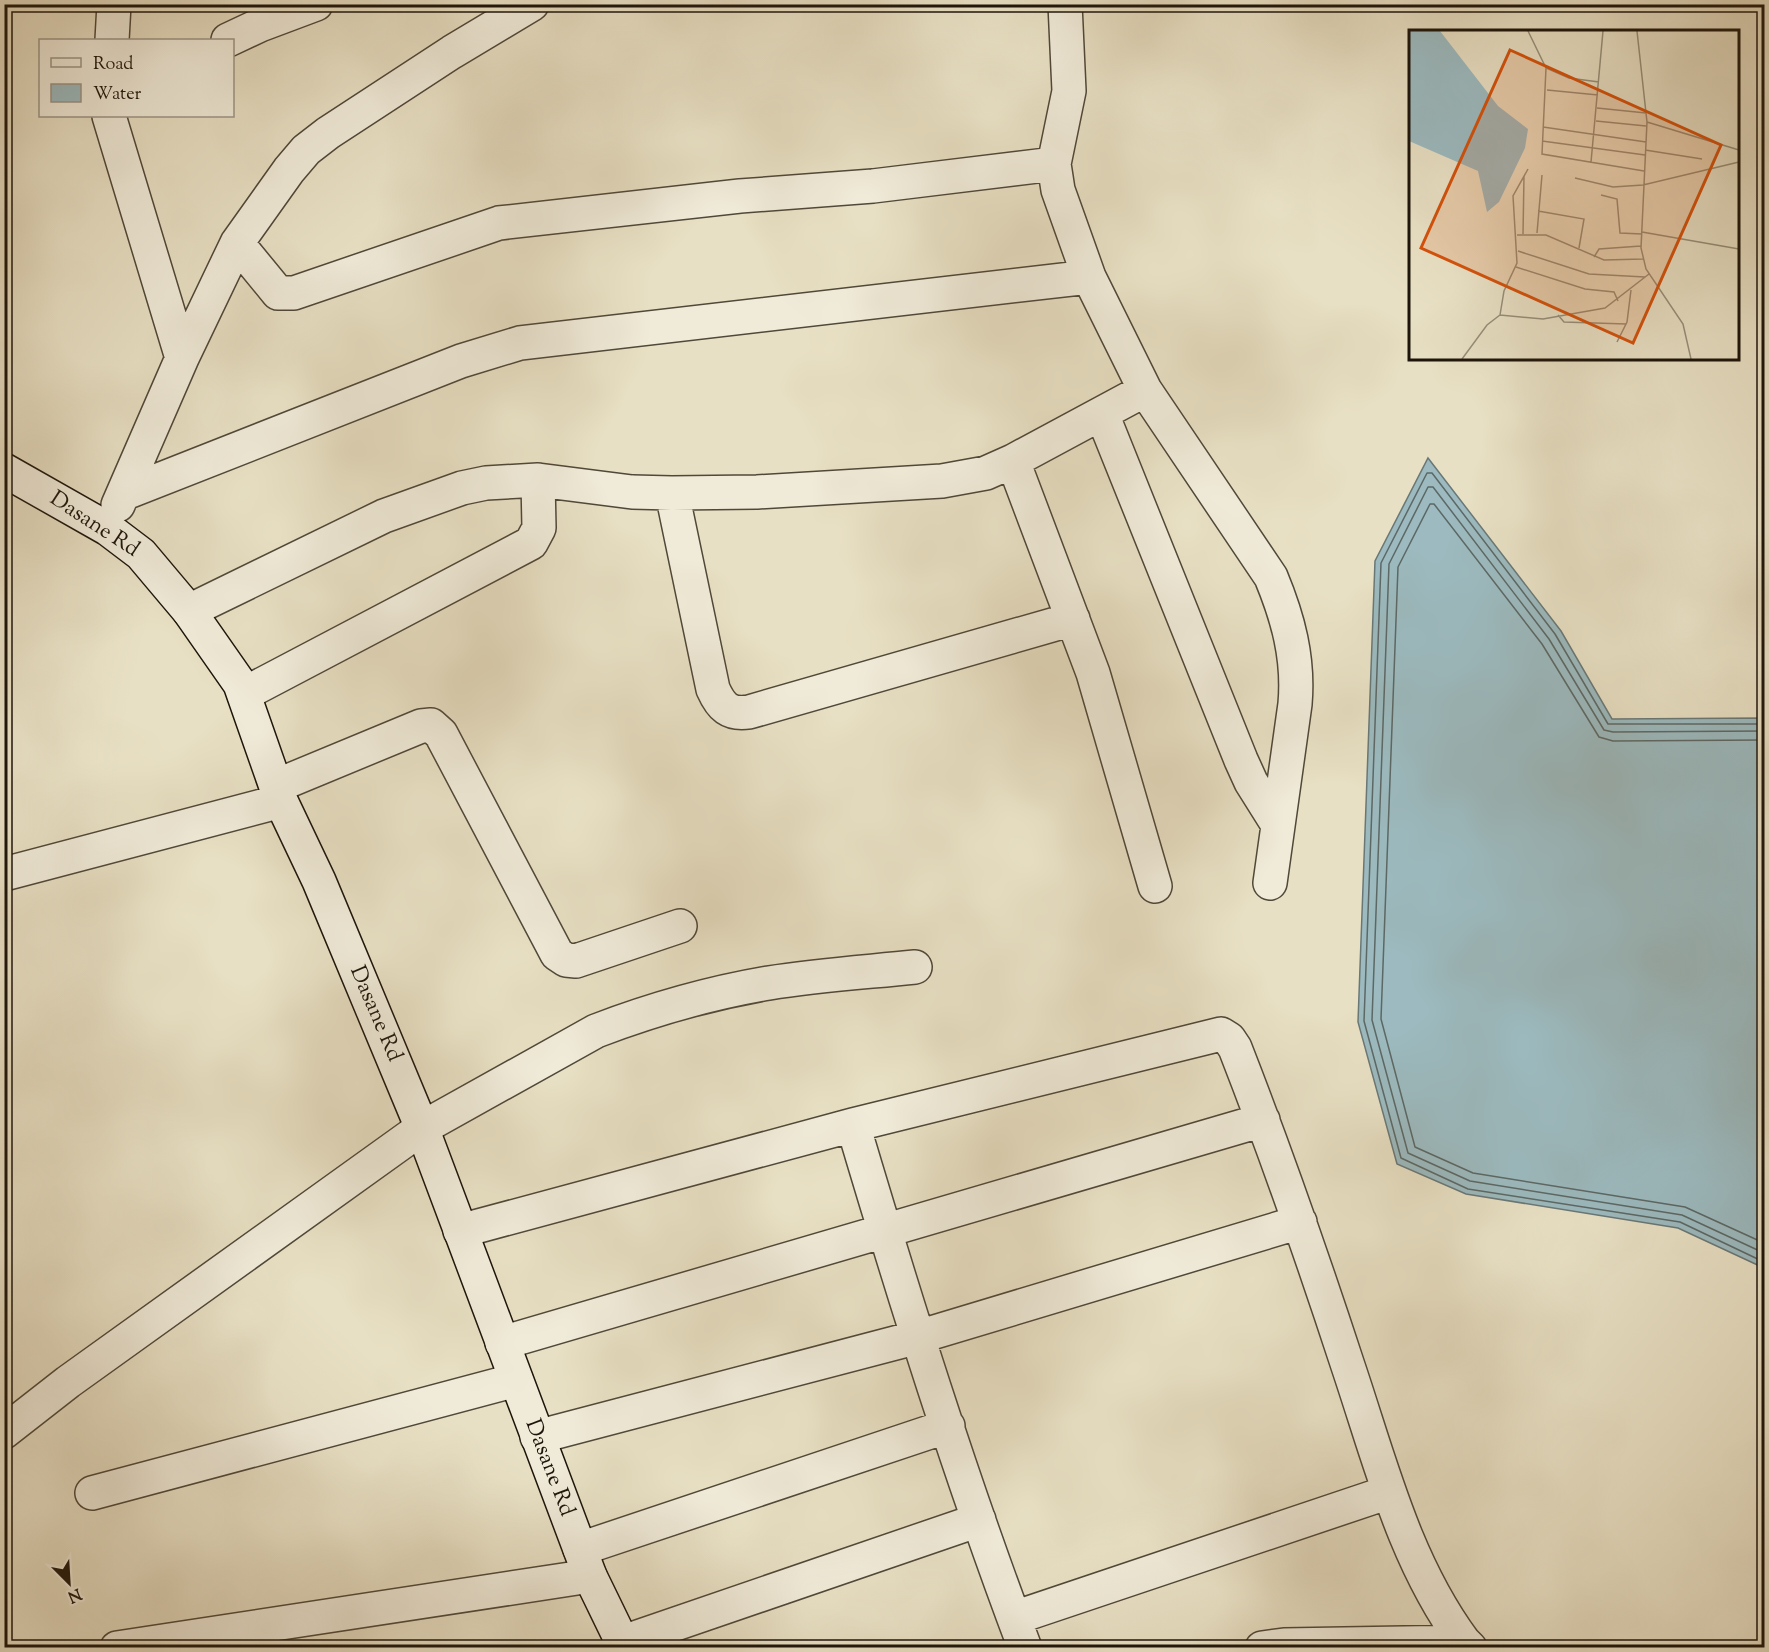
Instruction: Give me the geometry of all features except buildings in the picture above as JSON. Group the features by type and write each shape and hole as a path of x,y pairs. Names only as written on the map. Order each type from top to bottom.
{"street":[{"path":"112,39 114,4"},
{"path":"230,39 260,24 316,4"},
{"path":"108,529 182,358 237,243 289,170 306,150 445,56 532,4"},
{"path":"1065,4 1069,91 1054,164 1058,190 1089,277 1145,390 1255,550 1271,577 1284,610 1297,676 1270,883"},
{"path":"109,117 182,358"},
{"path":"237,243 278,292 294,293 499,223 740,196 873,186 1054,164"},
{"path":"123,494 461,361 520,343 1089,277"},
{"path":"189,611 384,516 426,500 486,483 538,480 632,492 672,493 757,492 942,482 986,473 1013,461 1145,390"},
{"path":"1102,414 1241,760 1251,782 1278,825"},
{"path":"1013,461 1094,673 1155,886"},
{"name":"Dasane Rd","path":"4,470 108,529 141,554 189,611 240,684 279,794 319,881 422,1128 585,1562 624,1645"},
{"path":"244,694 531,543 539,528 538,480"},
{"path":"672,493 713,689 718,702 726,710 738,714 1073,619"},
{"path":"4,874 279,794 421,726 431,725 441,734 557,954 566,960 576,961 680,926"},
{"path":"4,1432 68,1382 422,1128 565,1048 626,1020 725,992 770,983 915,967"},
{"path":"460,1231 853,1125 1221,1034 1229,1039 1235,1048 1263,1120 1300,1222 1389,1492 1433,1598 1467,1645"},
{"path":"502,1343 884,1229 1263,1120"},
{"path":"853,1125 918,1337 1019,1633 1389,1492"},
{"path":"537,1437 918,1337 1300,1222"},
{"path":"92,1493 516,1380"},
{"path":"117,1647 585,1562 948,1426"},
{"path":"624,1645 979,1520"},
{"path":"1262,1647 1467,1645"}],"water":[{"path":"1428,458 1561,631 1612,719 1764,718 1764,1268 1678,1228 1466,1194 1397,1164 1358,1022 1375,561"}]}
